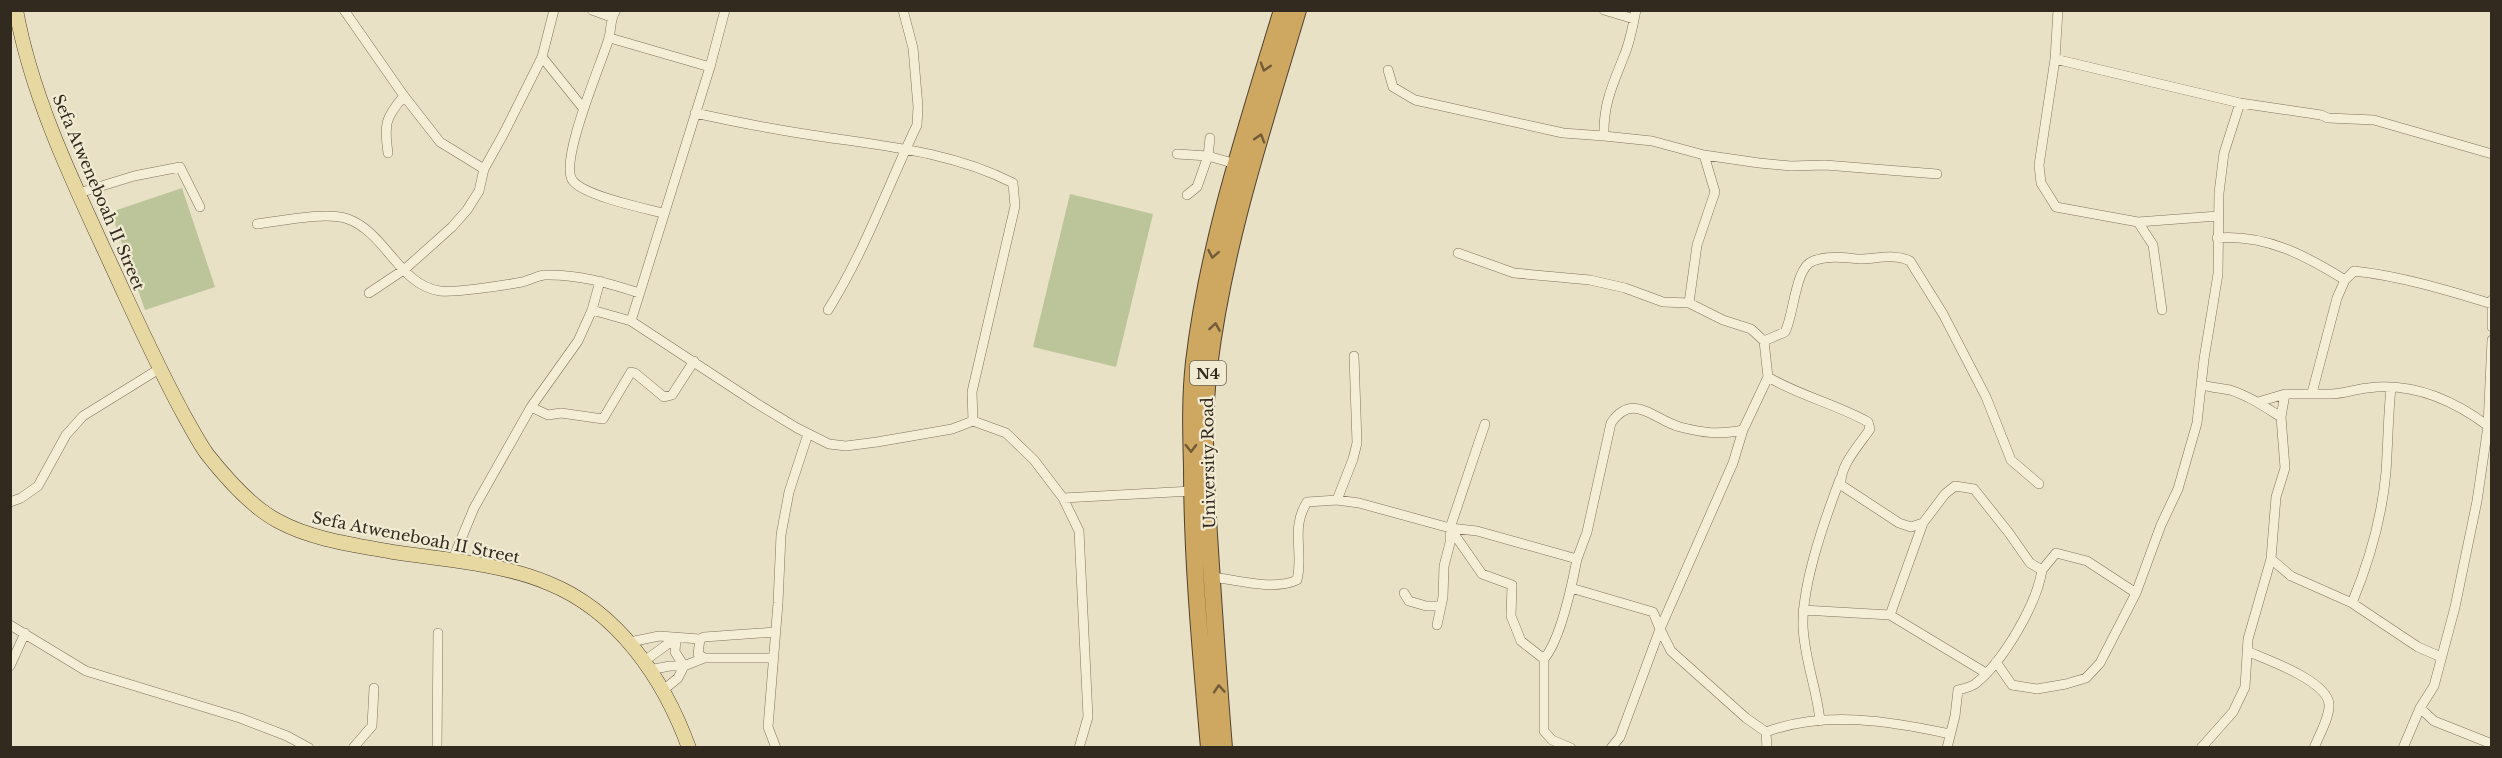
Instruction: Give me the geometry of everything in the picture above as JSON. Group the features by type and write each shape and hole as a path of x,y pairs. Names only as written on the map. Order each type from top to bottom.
{"highway":[{"name":"University Road","path":"1224,747 1191,521 1191,424 1194,364 1214,247 1282,10"},
{"name":"University Road","path":"1209,747 1208,639 1212,577 1207,506 1206,427 1209,369 1228,251 1298,10"}],"main road":[{"name":"Sefa Atweneboah II Street","path":"15,18 42,105 79,193 159,369 206,453 262,512 279,522 330,540 521,574 564,590 586,603 630,642 680,723 689,747"}],"street":[{"path":"344,10 404,96 440,142 484,169"},
{"path":"369,293 405,269 452,227 467,210 479,191 484,169 542,57 554,10"},
{"path":"592,10 614,14 610,38 583,108 569,164 570,177 574,184 624,203 663,213"},
{"path":"631,321 710,67 725,10"},
{"path":"828,310 849,277 874,226 917,125 918,107 913,48 903,10"},
{"path":"1604,10 1635,15 1625,54 1611,85 1603,119 1604,136"},
{"path":"2058,10 2055,59 2039,165 2042,183 2056,207 2138,222 2217,216"},
{"path":"610,38 710,67"},
{"path":"542,57 583,108"},
{"path":"2055,59 2240,103 2328,118 2374,120 2492,154"},
{"path":"1388,70 1393,87 1415,100 1552,130 1652,141 1704,154 1791,166 1826,165 1937,174"},
{"path":"388,153 386,120 404,96"},
{"path":"1996,662 2012,685 2037,689 2086,678 2100,663 2136,593 2161,525 2178,489 2198,423 2204,359 2218,274 2217,216 2224,153 2240,103"},
{"path":"696,113 765,128 906,149 963,162 1014,183 1015,206 972,392 973,421"},
{"path":"1187,195 1197,187 1208,156 1210,138"},
{"path":"1177,154 1208,156 1236,164"},
{"path":"1689,303 1697,245 1715,192 1704,154"},
{"path":"79,193 135,176 180,167 200,207"},
{"path":"257,224 320,217 346,218 358,224 405,269 413,281 442,292 525,281 542,275 600,281 639,293"},
{"path":"2138,222 2153,245 2162,310"},
{"path":"2217,238 2240,236 2277,245 2314,261 2345,280"},
{"path":"1458,254 1514,273 1590,280 1624,288 1663,302 1689,303 1723,320 1751,329 1764,340 1768,377 1743,430 1732,463 1660,629 1620,737 1611,747"},
{"path":"1764,340 1785,332 1790,323 1802,272 1812,261 1893,257 1910,261 1943,314 1986,397 2011,460 2039,484"},
{"path":"2312,393 2337,298 2345,280 2354,271 2368,272 2491,303 2492,327"},
{"path":"452,561 474,507 531,407 578,341 592,310 600,281"},
{"path":"592,310 631,321 694,360 756,403 829,444 846,446 952,429 973,421 1006,433 1034,460 1063,498 1079,531 1088,717 1078,747"},
{"path":"2403,747 2420,708 2434,686 2455,607 2475,511 2488,426 2492,340"},
{"path":"1337,500 1357,443 1354,356"},
{"path":"531,407 548,415 561,413 603,419 631,372 664,397 672,395 694,360"},
{"path":"10,502 21,498 38,486 66,435 83,416 159,369"},
{"path":"1768,377 1786,387 1838,406 1868,422 1870,429 1844,468 1840,478 1817,546 1803,610 1803,628 1818,700 1820,721"},
{"path":"2203,385 2228,390 2258,402 2281,417"},
{"path":"2258,402 2285,394 2331,394 2367,388 2391,388 2432,394 2451,401 2488,426"},
{"path":"2352,603 2367,568 2379,516 2386,473 2391,388"},
{"path":"2201,747 2234,712 2245,687 2249,652 2248,639 2271,559 2276,498 2285,468 2281,417 2285,394"},
{"path":"1571,747 1552,740 1545,731 1544,659 1552,650 1571,588 1577,559 1587,532 1611,423 1617,414 1629,408 1643,409 1676,426 1701,432 1721,435 1743,430"},
{"path":"1437,625 1450,528 1485,424"},
{"path":"776,747 768,727 781,535 789,492 808,434"},
{"path":"1840,478 1841,485 1850,493 1875,505 1899,523 1911,527 1923,523"},
{"path":"1890,615 1923,523 1944,494 1955,486 1974,489 2003,524 2030,563 2042,570"},
{"path":"1063,498 1192,491"},
{"path":"1212,577 1272,584 1289,584 1297,580 1299,571 1297,535 1300,514 1307,502 1337,500 1359,503 1450,528 1477,531 1577,559"},
{"path":"1450,528 1482,574 1512,585 1511,616 1521,641 1544,659"},
{"path":"1947,747 1958,690 1974,685 1996,662 2014,636 2038,591 2042,570 2055,553 2087,561 2136,593"},
{"path":"2271,559 2291,576 2352,603 2418,647 2441,657"},
{"path":"1571,588 1653,612 1671,651 1738,711 1766,732 1767,747"},
{"path":"1404,593 1409,601 1426,606 1440,606"},
{"path":"1803,610 1890,615 1986,672"},
{"path":"10,625 86,670 240,718 309,747"},
{"path":"630,642 659,636 700,639 775,632"},
{"path":"10,666 25,633"},
{"path":"437,747 438,633"},
{"path":"646,666 676,638"},
{"path":"676,638 675,652 684,666"},
{"path":"700,639 699,654 704,658"},
{"path":"2249,652 2301,675 2320,688 2329,700 2329,710 2314,747"},
{"path":"646,666 684,666 704,658 773,658"},
{"path":"662,691 678,678 684,666"},
{"path":"353,747 372,726 374,688"},
{"path":"2420,708 2434,721 2492,744"},
{"path":"1766,732 1796,724 1852,719 1950,734"}],"green space":[{"path":"182,188 215,287 145,310 111,212"},
{"path":"1070,194 1153,214 1116,367 1033,347"}]}
